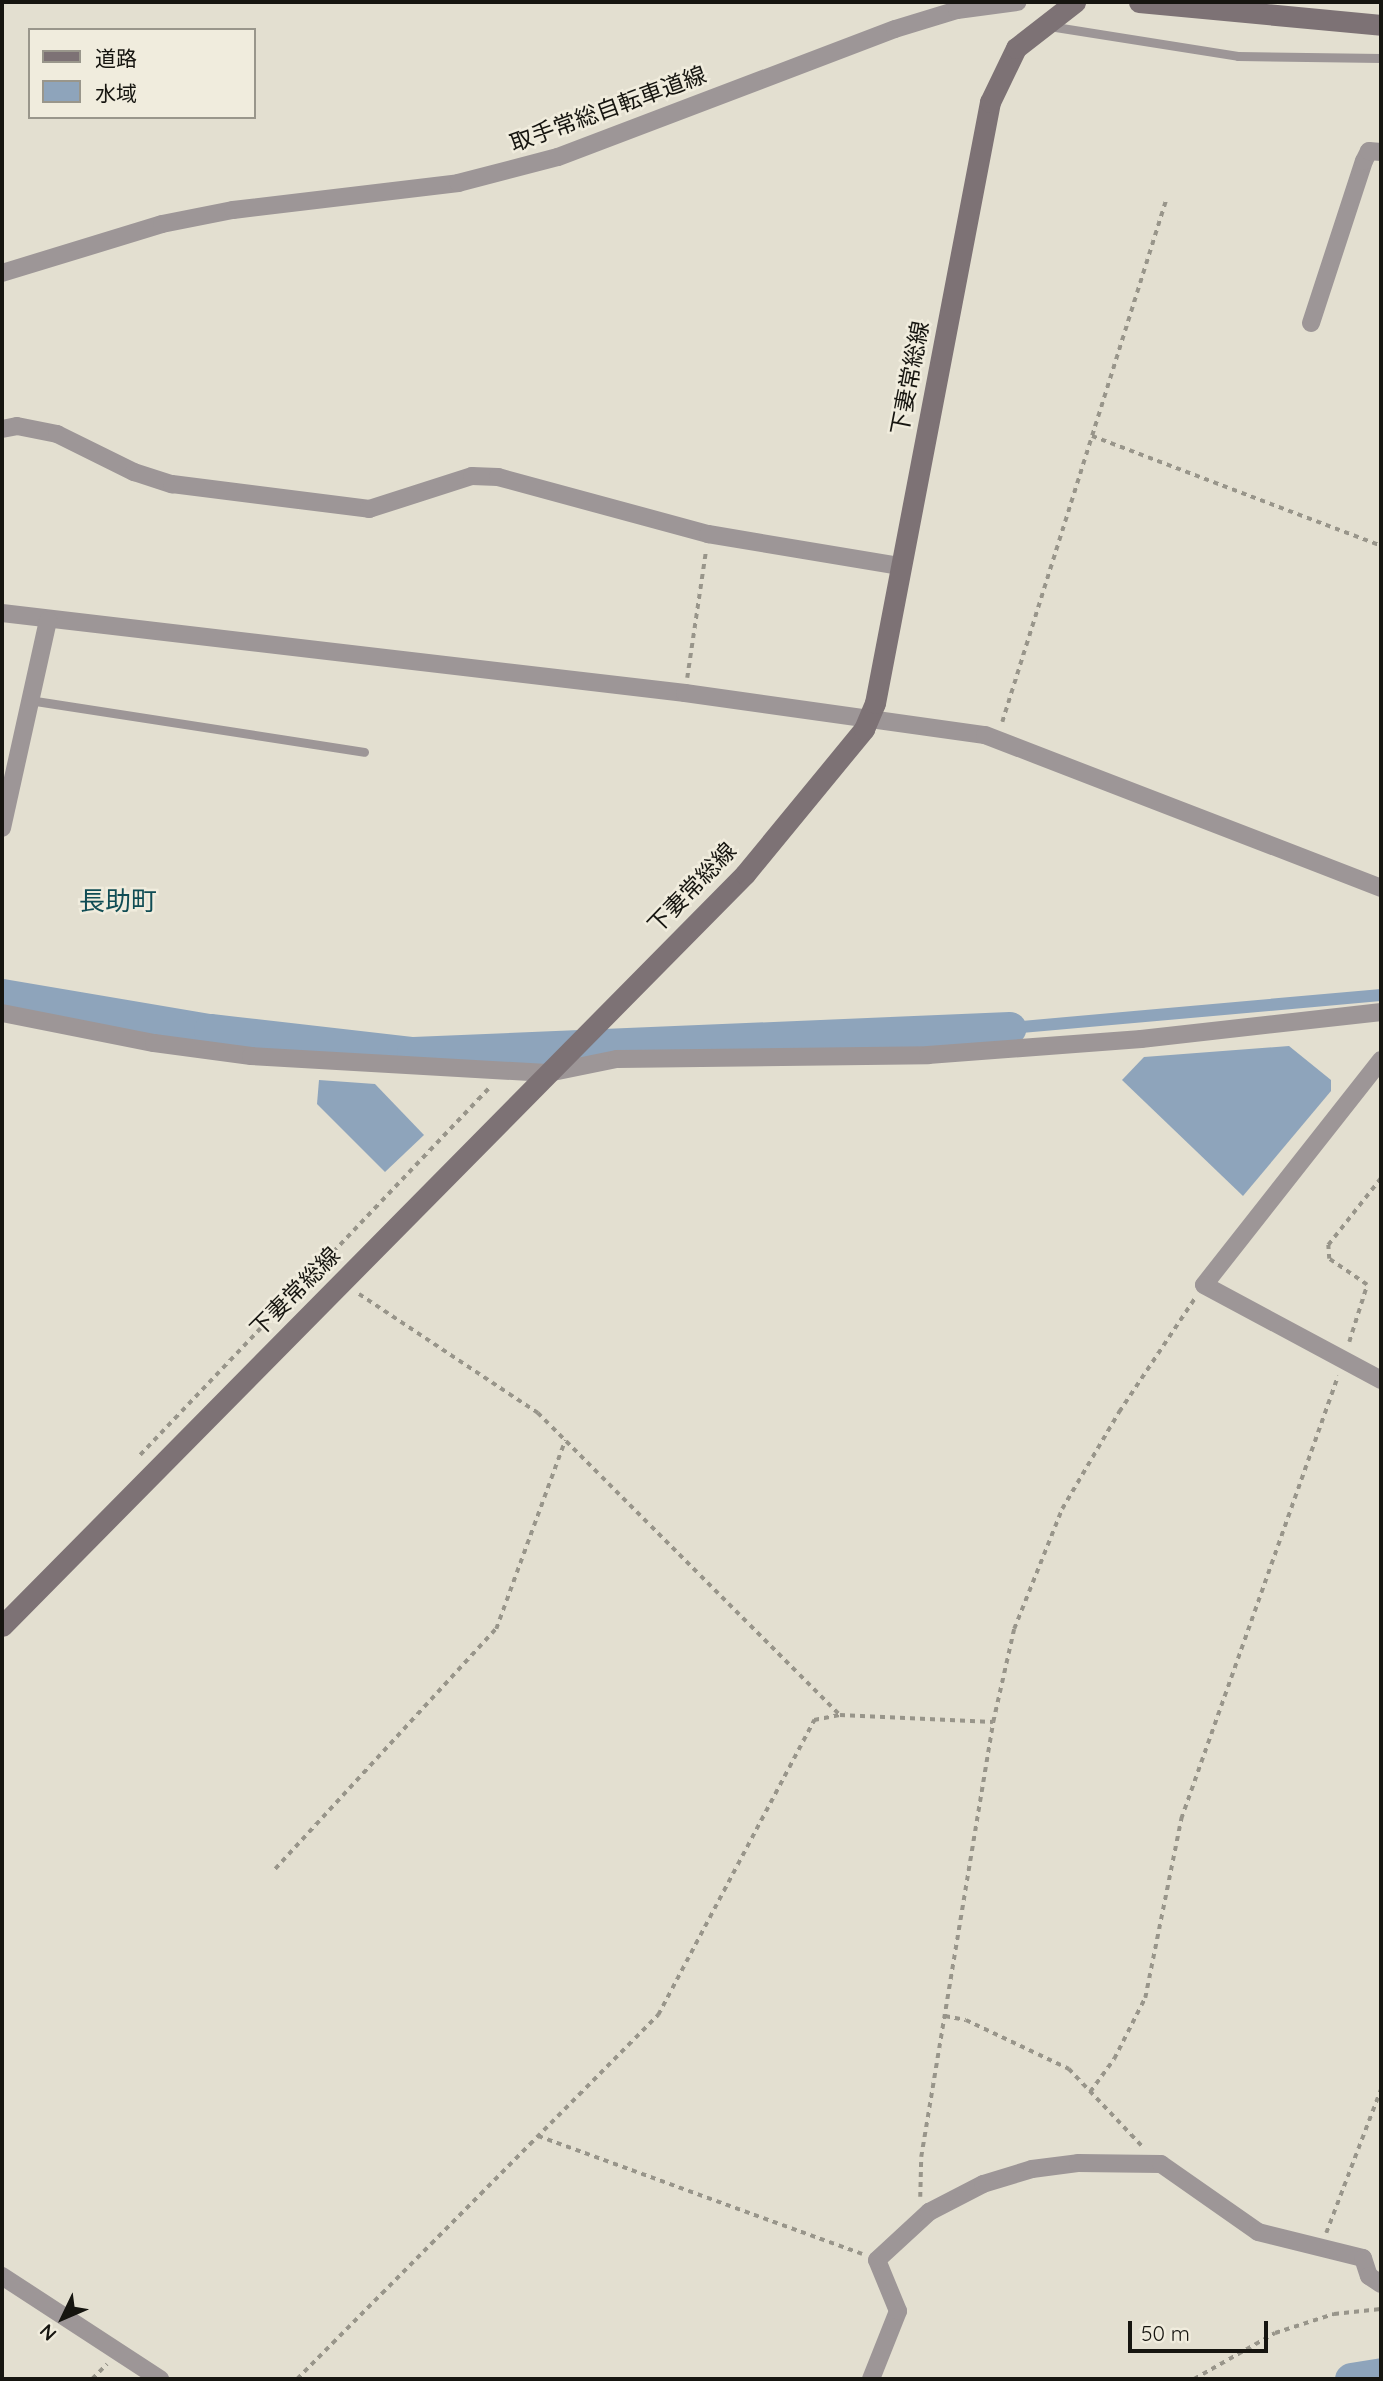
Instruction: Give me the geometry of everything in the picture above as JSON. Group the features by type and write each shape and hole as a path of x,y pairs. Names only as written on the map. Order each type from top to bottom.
{"main road":[{"name":"下妻常総線","path":"2,1626 744,874 870,718 990,102 1006,63 1041,25 1075,2"},
{"path":"1139,2 1381,25"}],"street":[{"name":"取手常総自転車道線","path":"2,273 162,225 233,211 458,183 558,158 895,29 957,10 1017,2"},
{"path":"1311,323 1364,161 1369,151 1381,152"},
{"path":"2,429 17,426 57,434 134,472 172,484 369,509 472,476 498,477 708,534 900,566"},
{"path":"2,613 685,694 870,718 996,740 1381,888"},
{"path":"2,828 48,620"},
{"path":"2,1013 153,1043 251,1056 506,1070 617,1059 928,1055 1141,1039 1381,1012"},
{"path":"1381,1060 1204,1285 1343,1362 1381,1380"},
{"path":"872,2379 898,2311 877,2260 929,2212 982,2184 1032,2169 1078,2163 1154,2163 1258,2232 1321,2245 1363,2258 1369,2276 1381,2284"},
{"path":"2,2276 160,2379"}],"lane":[{"path":"1041,25 1238,56 1381,58"},
{"path":"29,700 364,752"}],"path":[{"path":"996,740 1166,200"},
{"path":"1092,436 1381,546"},
{"path":"685,694 708,534"},
{"path":"136,1460 506,1070"},
{"path":"1090,2092 1145,1998 1181,1819 1343,1362 1367,1285 1329,1259 1328,1245 1381,1178"},
{"path":"341,1282 538,1413 840,1715"},
{"path":"929,2212 920,2196 921,2157 993,1722 1014,1629 1062,1509 1119,1412 1204,1285"},
{"path":"275,1869 496,1629 565,1440"},
{"path":"298,2379 658,2015 814,1720 840,1715 993,1722"},
{"path":"945,2016 966,2020 1044,2054 1069,2069 1154,2163"},
{"path":"1321,2245 1381,2088"},
{"path":"538,2136 877,2260"},
{"path":"1194,2379 1275,2333 1334,2314 1381,2309"}],"water":[{"path":"1381,989 1381,1001 967,1038 965,1026"},
{"path":"1289,1046 1331,1080 1331,1091 1243,1196 1122,1080 1144,1057"},
{"path":"319,1080 375,1084 424,1135 385,1172 317,1104"}],"waterway":[{"path":"2,995 210,1030 413,1053 1009,1028"},
{"path":"1351,2379 1381,2374"}],"district":[{"name":"長助町","path":"118,901"}]}
